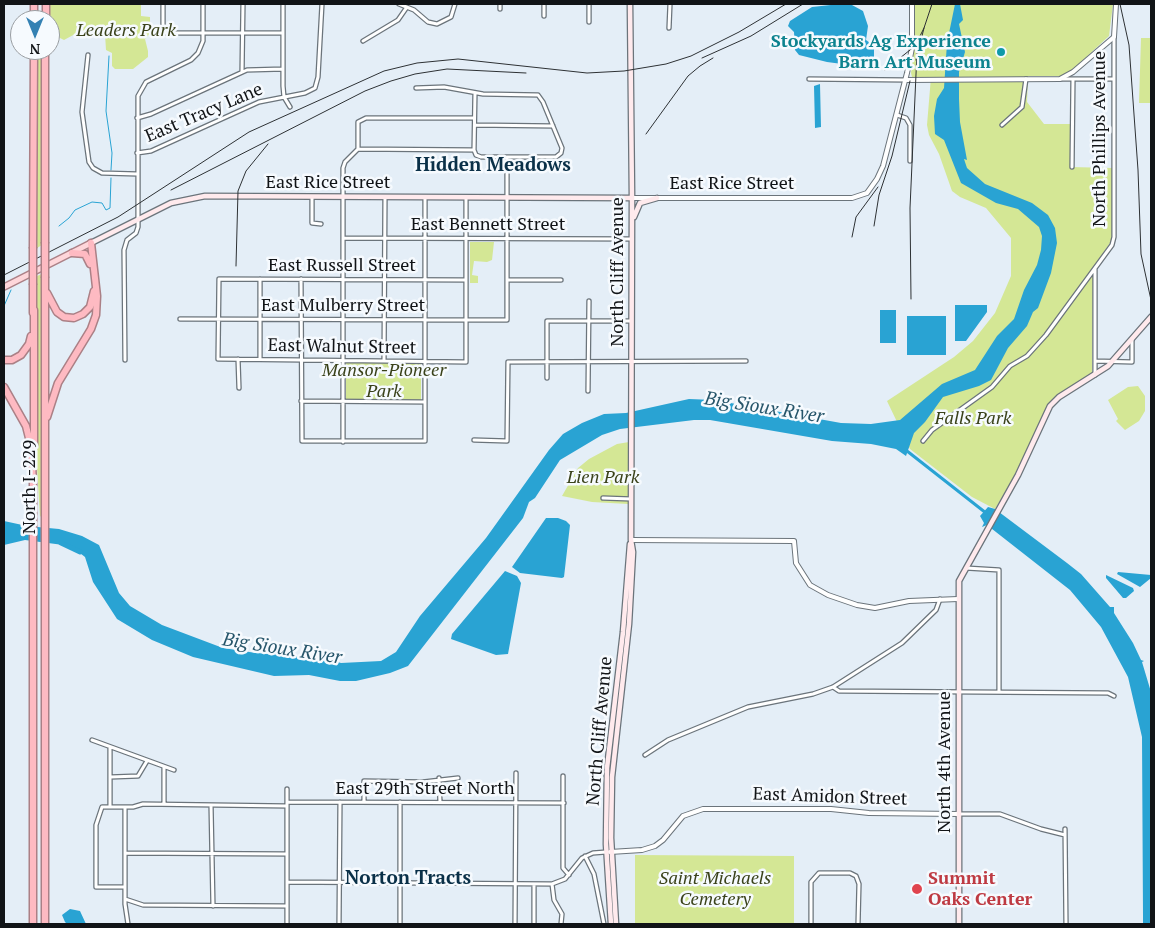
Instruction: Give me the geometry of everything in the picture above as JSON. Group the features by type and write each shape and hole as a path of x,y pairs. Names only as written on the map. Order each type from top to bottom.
{"highway":[{"path":"4,360 17,358 26,350 31,339 34,310 34,60"},
{"name":"North I-229","path":"45,924 46,60"},
{"path":"45,280 49,299 57,312 64,317 77,317 87,310 93,300 94,289 89,244"},
{"path":"45,451 47,422 52,396 61,376 91,329 96,315 97,296 89,244"},
{"path":"72,253 85,254 90,264"},
{"name":"North I-229","path":"33,924 34,310"},
{"path":"4,387 26,426 31,446 33,483"}],"main road":[{"name":"North Cliff Avenue","path":"611,924 608,749 623,632 628,552 631,540 632,499 630,4"},
{"name":"East Rice Street","path":"4,287 137,220 171,204 192,198 632,198"},
{"path":"632,223 640,203 657,198"},
{"name":"North 4th Avenue","path":"959,924 959,580 1005,499 1050,406 1058,397 1095,375 1112,362 1151,317"},
{"name":"North Cliff Avenue","path":"609,852 616,924"}],"street":[{"path":"163,4 163,32 283,33"},
{"path":"124,360 124,250 127,240 136,233 138,96 142,86 150,79 193,58 201,48 203,4"},
{"path":"242,72 243,4"},
{"path":"283,4 284,97 290,107"},
{"name":"East Tracy Lane","path":"138,153 152,151 259,102 305,93 315,88 317,83 322,4"},
{"path":"400,4 414,10 428,22 437,24 451,17 455,5"},
{"path":"500,4 500,9"},
{"path":"544,4 544,16"},
{"path":"589,4 589,22"},
{"path":"670,4 670,28"},
{"path":"910,161 910,125 906,118 897,115 912,47 912,4"},
{"name":"North Phillips Avenue","path":"923,442 932,430 985,393 1007,369 1027,356 1046,335 1112,245 1114,237 1114,36 1116,4"},
{"path":"363,41 398,20 407,7"},
{"path":"1060,79 1073,72 1114,36"},
{"path":"88,56 82,112 84,140 89,162 93,168 102,174 138,174"},
{"path":"137,118 151,114 250,69 283,69"},
{"path":"809,79 1114,79"},
{"path":"1002,125 1022,107 1026,79"},
{"path":"1072,167 1073,79"},
{"path":"416,88 452,87 475,93 540,96 562,148 561,153 556,157 481,157 476,155 474,150 475,93"},
{"name":"East Rice Street","path":"632,198 852,198 866,193 878,179 887,154 897,115"},
{"path":"343,442 344,164 358,149 357,127 361,119 474,118"},
{"path":"475,125 553,126"},
{"path":"358,149 474,150"},
{"path":"507,157 507,280 561,280"},
{"path":"312,197 312,224 321,224"},
{"path":"384,361 385,198"},
{"path":"301,279 302,441 424,441 425,198"},
{"path":"466,198 466,320"},
{"name":"East Bennett Street","path":"343,238 632,239"},
{"path":"1095,268 1095,375"},
{"name":"East Russell Street","path":"219,319 219,279 466,280"},
{"path":"260,279 260,359"},
{"name":"East Mulberry Street","path":"180,319 507,320 507,280"},
{"path":"588,391 589,300"},
{"name":"East Walnut Street","path":"219,319 218,359 424,362 466,362 466,320"},
{"path":"547,378 548,321 631,321"},
{"path":"1095,361 1132,362 1132,340"},
{"path":"238,359 239,388"},
{"path":"474,440 507,441 508,362 746,361"},
{"path":"301,401 424,402"},
{"path":"603,498 632,499"},
{"path":"631,540 794,541 795,558 803,577 814,588 828,595 871,608 909,600 958,599"},
{"path":"965,568 999,570 999,692"},
{"path":"646,755 668,740 748,708 813,694 833,687 902,643 936,610 940,599"},
{"path":"833,687 839,691 1108,693 1114,696"},
{"path":"92,740 174,770"},
{"path":"110,748 110,807"},
{"path":"111,776 138,776 147,761"},
{"path":"164,767 164,804"},
{"path":"515,924 516,773"},
{"path":"563,776 563,868 569,875"},
{"path":"364,802 364,781 423,782 439,778 458,778"},
{"path":"439,778 440,802"},
{"path":"287,789 287,924"},
{"name":"East 29th Street North","path":"287,802 564,803"},
{"path":"339,924 340,802"},
{"path":"400,802 400,924"},
{"path":"125,887 96,887 96,825 102,808 140,804 287,806"},
{"path":"211,805 213,906"},
{"path":"125,807 125,900 128,924"},
{"name":"East Amidon Street","path":"609,852 642,850 655,846 667,836 683,816 703,809 831,809 869,813 1000,814 1041,829 1066,835"},
{"path":"1066,829 1066,924"},
{"path":"287,882 552,884 569,875 579,860 585,856 609,852"},
{"path":"125,853 287,854"},
{"path":"585,856 594,874 604,924"},
{"path":"811,924 811,882 820,873 850,873 856,876 858,884 858,924"},
{"path":"534,884 534,924"},
{"path":"552,884 554,900 562,914 561,924"},
{"path":"125,900 143,905 287,906"}],"green space":[{"name":"Leaders Park","path":"49,4 141,4 141,16 150,17 150,33 145,39 148,57 133,69 115,69 112,66 112,53 106,50 105,34 77,33 64,40 60,38 60,10 49,10"},
{"name":"Falls Park","path":"915,4 1113,4 1109,36 1069,73 1061,76 1028,76 1027,102 1044,124 1070,124 1070,167 1113,168 1112,240 1093,268 1092,374 1051,401 1011,482 995,509 972,497 910,449 887,401 954,357 973,341 995,313 1011,276 1011,238 986,208 960,197 952,191 939,154 929,135 927,125 931,77 912,77 911,73 914,48"},
{"path":"1141,38 1151,38 1151,103 1139,103"},
{"path":"37,60 43,60 42,245 37,248"},
{"path":"470,242 494,242 492,260 487,262 474,261 472,275 478,276 478,283 470,283"},
{"path":"42,274 42,514 40,517 37,467 37,276"},
{"name":"Mansor-Pioneer Park","path":"346,363 421,363 421,400 346,399"},
{"path":"1138,386 1145,396 1145,411 1139,421 1125,430 1116,421 1118,419 1108,400 1128,387"},
{"name":"Lien Park","path":"629,442 628,504 592,502 562,496 578,468 589,459 617,444"},
{"name":"Saint Michaels Cemetery","path":"635,855 794,856 794,924 635,924"}],"water":[{"path":"840,4 852,5 863,11 868,26 866,40 874,46 874,58 869,63 850,65 827,62 799,55 795,50 794,32 788,26 790,21 812,7"},
{"path":"955,4 960,4 963,20 959,24 965,52 959,72 959,99 960,122 967,160 964,159 967,168 985,184 1032,203 1048,215 1055,228 1057,243 1051,273 1038,308 1033,312 1027,326 1008,348 991,380 979,386 943,397 925,422 914,433 906,456 896,449 871,444 832,441 710,420 694,420 620,429 602,435 560,460 535,498 529,502 523,518 408,666 390,673 356,681 340,681 309,675 274,676 193,657 152,640 117,619 93,582 85,557 71,546 25,540 4,545 4,521 27,526 59,529 82,536 99,545 119,593 130,606 162,625 223,648 256,653 324,658 341,663 381,661 396,652 420,616 486,538 549,450 563,434 582,423 604,414 626,413 689,399 714,400 841,423 871,424 900,420 942,384 975,370 997,336 1014,319 1024,290 1037,265 1041,250 1042,236 1039,227 1018,209 996,203 961,183 944,140 935,134 934,116 937,99 944,88 947,43"},
{"path":"820,84 821,127 815,128 814,86"},
{"path":"955,305 987,305 987,312 966,341 955,341"},
{"path":"880,310 896,310 896,343 880,343"},
{"path":"907,316 946,316 946,355 907,355"},
{"path":"988,507 995,509 1081,574 1110,607 1114,607 1114,613 1133,643 1141,660 1144,661 1142,662 1151,692 1151,924 1143,924 1142,737 1128,677 1101,627 1070,590 987,525 982,527 984,523 980,516"},
{"path":"546,518 558,518 570,525 564,577 562,578 520,573 512,567"},
{"path":"505,571 517,576 521,583 508,654 496,655 451,639 452,634"},
{"path":"1118,572 1151,575 1151,578 1140,587 1117,574"},
{"path":"1106,575 1133,588 1134,591 1126,598 1123,598 1106,578"},
{"path":"70,909 80,911 86,924 67,924 62,915"}],"waterway":[{"path":"109,56 106,111 112,153 111,170"},
{"path":"59,226 75,210 92,202 102,203 106,210 110,208 111,178"},
{"path":"4,306 11,290"},
{"path":"907,451 986,513"},
{"name":"Big Sioux River","path":"61,543 80,552"}],"railway":[{"path":"4,275 118,217 249,132 384,71 417,63 458,59 587,73 624,71 666,64 691,56 739,32 786,4"},
{"path":"702,58 751,36 803,4"},
{"path":"885,70 915,46 924,28 932,4"},
{"path":"1120,4 1129,45 1138,170 1141,254 1151,300"},
{"path":"916,60 924,28"},
{"path":"911,299 910,208 917,52"},
{"path":"646,134 688,76 713,58"},
{"path":"171,190 365,91 391,81 415,74 447,69 526,73"},
{"path":"874,226 879,195 892,156 910,81"},
{"path":"236,266 238,191 246,171 268,144"},
{"path":"852,237 856,217 878,187"}],"place":[{"name":"Stockyards Ag Experience Barn Art Museum","path":"1001,52"},
{"name":"Summit Oaks Center","path":"917,889"}],"district":[{"name":"Hidden Meadows","path":"493,166"},
{"name":"Norton Tracts","path":"408,879"}]}
